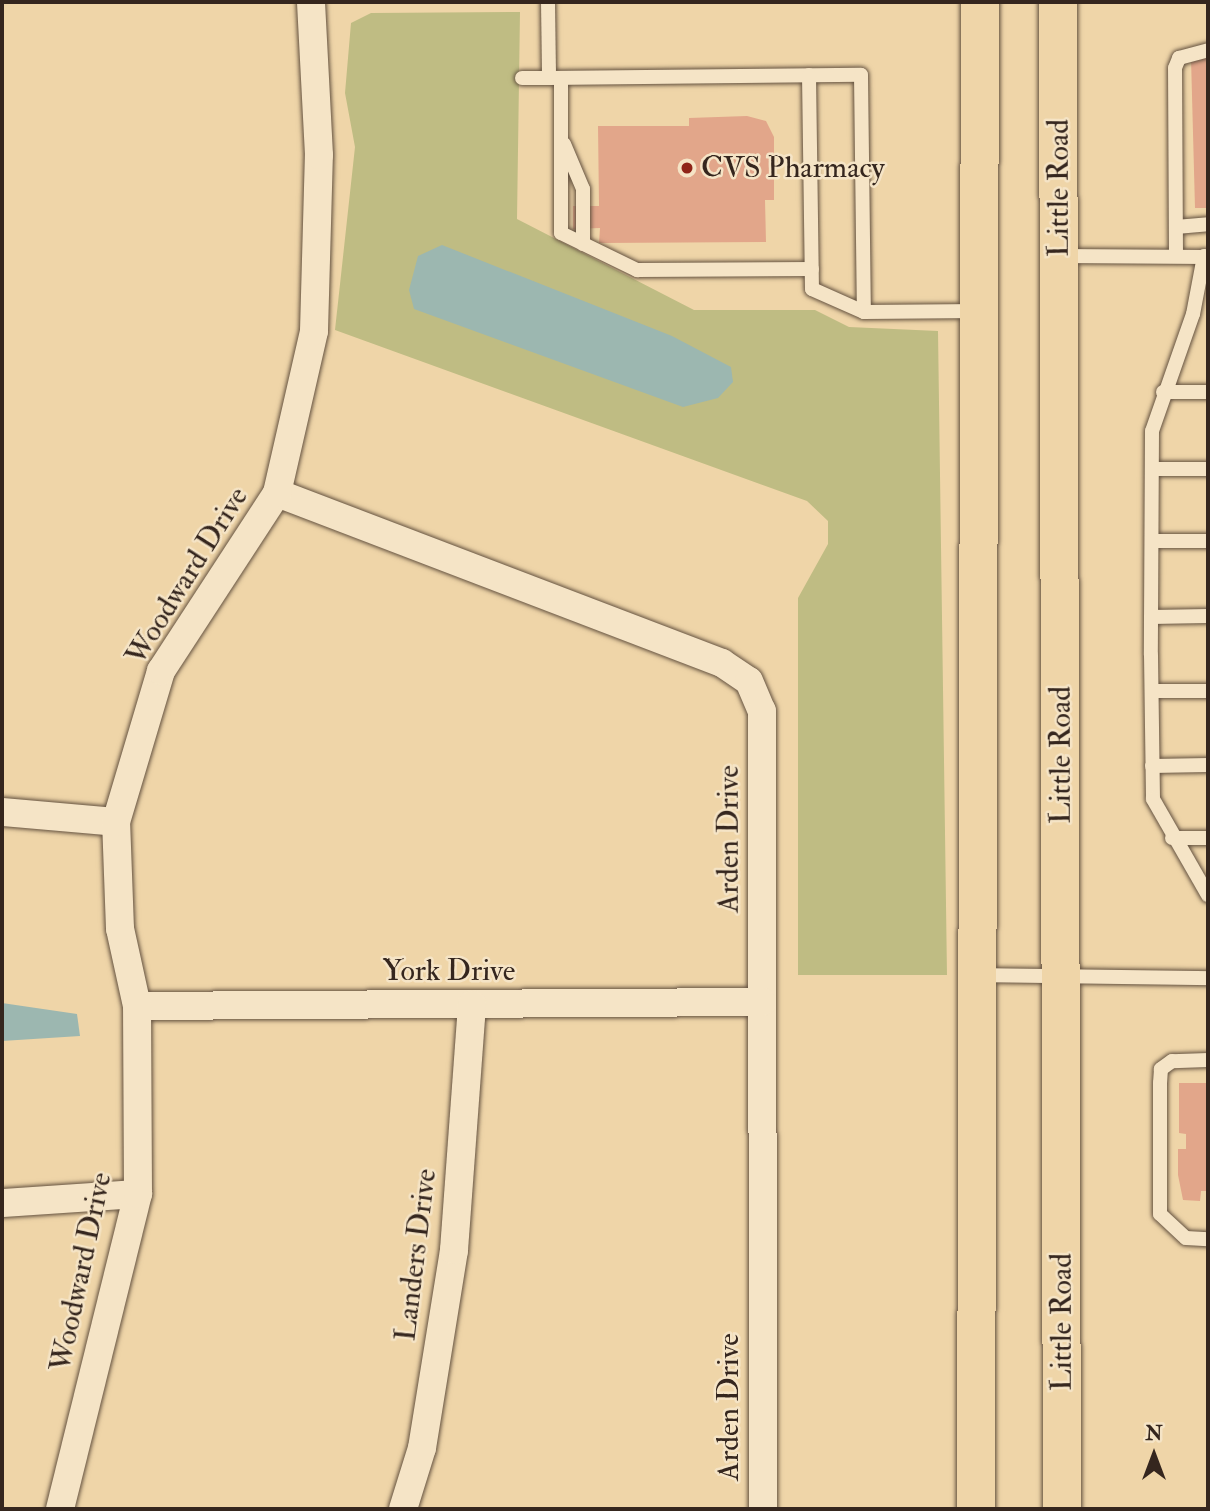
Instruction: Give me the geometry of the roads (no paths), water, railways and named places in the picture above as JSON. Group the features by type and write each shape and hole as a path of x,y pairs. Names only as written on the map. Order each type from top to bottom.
{"main road":[{"path":"976,1509 980,2"},
{"name":"Little Road","path":"1058,2 1062,1509"}],"street":[{"name":"Woodward Drive","path":"60,1509 138,1194 137,1006 120,929 116,821 161,671 277,493 314,331 318,155 311,2"},
{"name":"Arden Drive","path":"277,493 722,663 749,681 762,711 762,1509"},
{"path":"2,812 116,821"},
{"name":"York Drive","path":"137,1006 762,1002"},
{"name":"Landers Drive","path":"403,1509 422,1448 454,1250 472,1005"},
{"path":"2,1203 138,1194"}],"lane":[{"path":"548,2 561,137 561,233 637,270 812,269"},
{"path":"1176,256 1175,68 1191,51 1208,50"},
{"path":"809,75 812,289 864,312 979,311"},
{"path":"522,78 861,75 864,312"},
{"path":"561,137 583,190 583,244"},
{"path":"1176,227 1208,224"},
{"path":"1060,256 1206,257 1193,314 1163,392 1153,430 1151,617 1153,799 1172,838 1208,895"},
{"path":"1193,314 1208,314"},
{"path":"1163,392 1208,392"},
{"path":"1153,469 1208,469"},
{"path":"1152,541 1208,541"},
{"path":"1151,617 1208,616"},
{"path":"1152,691 1208,691"},
{"path":"1153,766 1208,765"},
{"path":"1172,838 1208,838"},
{"path":"977,975 1208,978"},
{"path":"1208,1060 1172,1061 1161,1069 1160,1083 1160,1214 1186,1238 1208,1239"}],"water":[{"path":"442,245 672,336 731,367 733,382 718,398 683,407 414,309 409,290 418,256"},
{"path":"2,1003 77,1014 80,1036 2,1041"}],"place":[{"name":"CVS Pharmacy","path":"687,168"}]}
